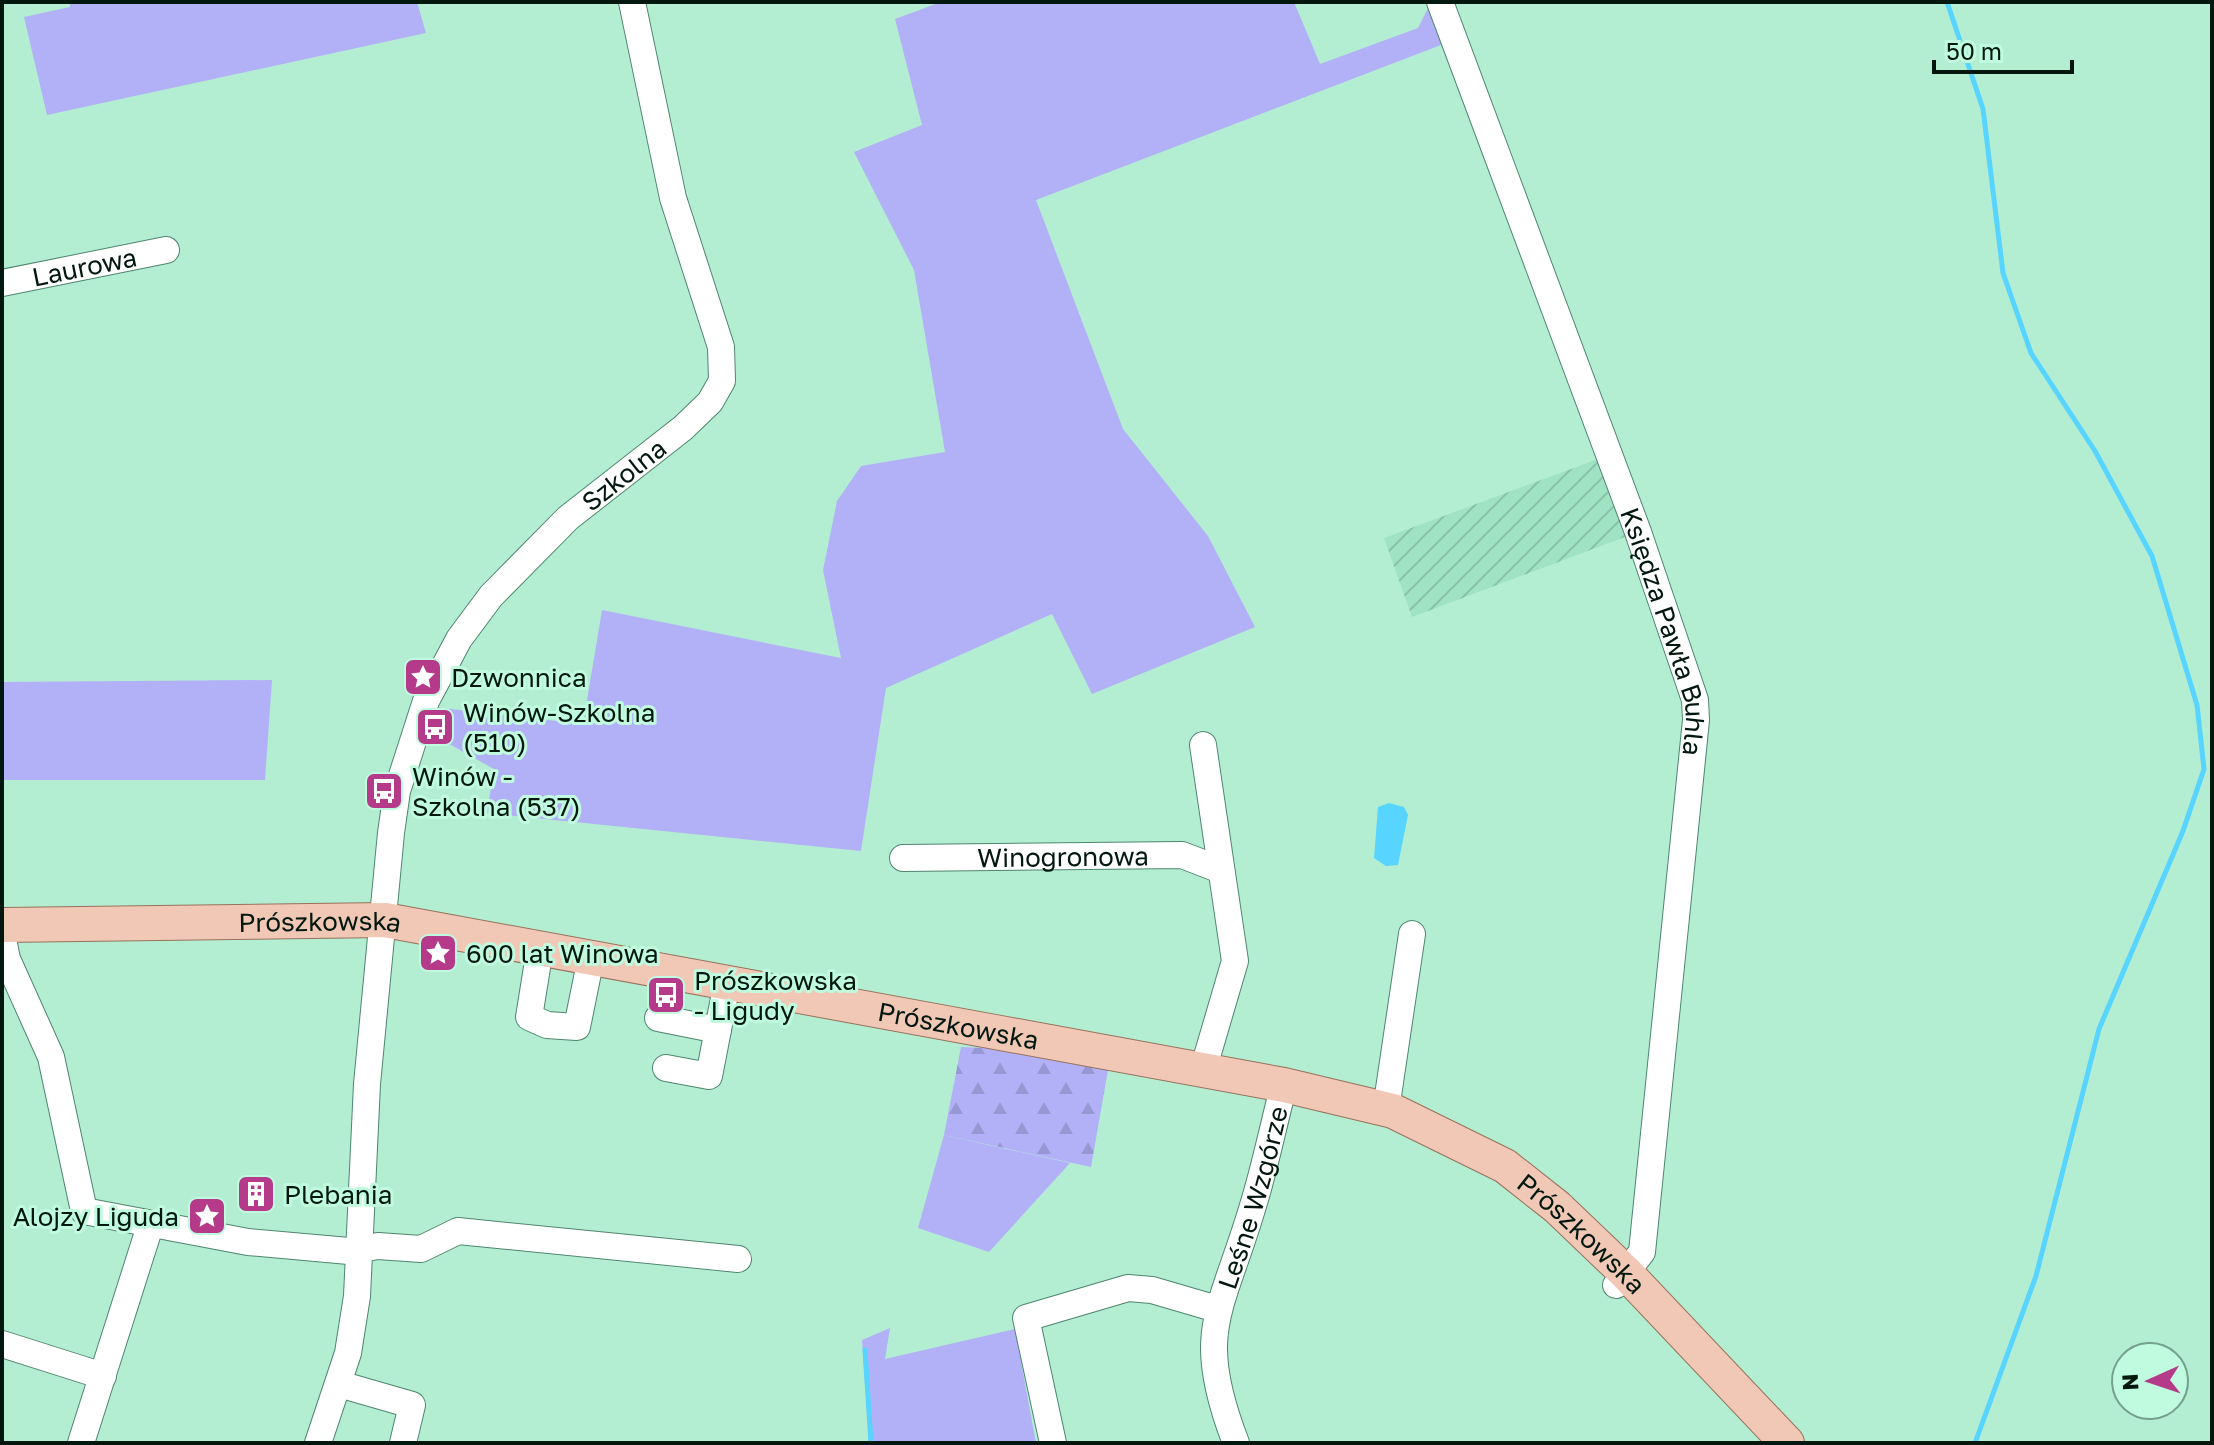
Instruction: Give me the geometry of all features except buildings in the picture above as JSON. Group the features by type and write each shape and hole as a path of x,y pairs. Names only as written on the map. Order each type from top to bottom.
{"main road":[{"name":"Prószkowska","path":"2,925 385,920 1284,1085 1386,1109 1461,1141 1505,1166 1557,1207 1621,1279 1787,1443"}],"street":[{"name":"Szkolna","path":"318,1443 339,1384 353,1325 362,1250 367,1084 397,791 426,701 459,639 491,596 568,518 683,428 710,402 722,381 724,368 719,335 691,260 673,198 632,2"},
{"name":"Księdza Pawła Buhla","path":"1440,2 1638,532 1695,700 1695,734 1642,1252 1621,1279"},
{"name":"Laurowa","path":"2,283 166,250"},
{"path":"1203,745 1235,961 1203,1070"},
{"name":"Winogronowa","path":"903,858 1182,855 1221,870"},
{"path":"2,934 17,983 51,1057 84,1211 150,1226 248,1242 362,1250 378,1246 421,1249 458,1231 738,1259"},
{"path":"1386,1109 1412,934"},
{"path":"540,949 529,1017 547,1025 577,1027 591,958"},
{"path":"666,1068 709,1076 727,983"},
{"path":"658,1018 718,1030"},
{"name":"Leśne Wzgórze","path":"1236,1443 1215,1382 1217,1309 1252,1209 1284,1085"},
{"path":"81,1443 150,1226"},
{"name":"Leśne Wzgórze","path":"1053,1443 1026,1318 1128,1288 1152,1290 1217,1309"},
{"path":"2,1344 103,1376"},
{"path":"339,1384 412,1405 403,1443"}],"shaded area":[{"path":"1609,455 1638,532 1412,617 1384,538"},
{"path":"1389,803 1404,807 1408,815 1398,865 1386,866 1374,858 1378,807"}],"green space":[{"path":"70,2 417,2 426,33 47,115 24,17 70,7"},
{"path":"941,2 1294,2 1320,64 1418,28 1431,2 1454,40 1036,200 1123,429 1208,536 1255,627 1092,694 1052,614 886,688 861,851 487,813 494,769 417,726 425,706 583,724 602,610 841,658 823,570 837,501 861,466 945,452 914,270 854,152 922,125 895,19"},
{"path":"272,680 265,780 2,780 2,682"},
{"path":"961,1047 1111,1053 1091,1167 944,1135"},
{"path":"944,1135 1070,1163 989,1252 918,1228"},
{"path":"890,1328 885,1359 1015,1329 1036,1443 869,1443 862,1340"}],"waterway":[{"path":"1947,2 1983,109 2003,273 2031,353 2095,451 2152,556 2197,705 2204,769 2183,831 2099,1029 2036,1276 1975,1443"},
{"path":"865,1350 871,1443"}],"place":[{"name":"Dzwonnica","path":"423,677"},
{"name":"Winów-Szkolna (510)","path":"435,727"},
{"name":"Winów - Szkolna (537)","path":"384,791"},
{"name":"600 lat Winowa","path":"438,953"},
{"name":"Prószkowska - Ligudy","path":"666,995"},
{"name":"Plebania","path":"256,1194"},
{"name":"Alojzy Liguda","path":"207,1216"}]}
